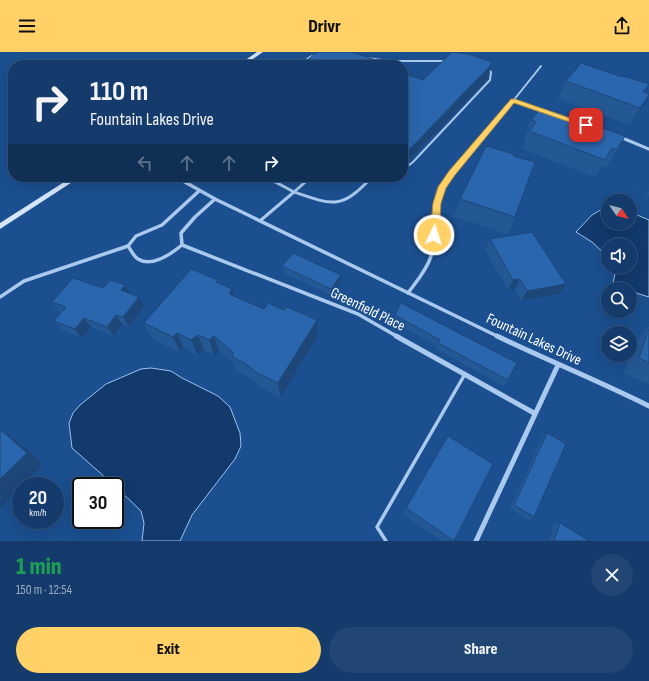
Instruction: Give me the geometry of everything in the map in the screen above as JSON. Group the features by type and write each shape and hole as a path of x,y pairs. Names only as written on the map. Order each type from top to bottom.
{"main road":[{"path":"248,60 260,52"},
{"path":"0,226 69,182"}],"street":[{"path":"408,293 426,269 431,258 437,203 442,187 452,173 513,101 550,113"},
{"path":"616,135 649,149"},
{"name":"Fountain Lakes Drive","path":"185,182 215,199 261,220 408,293 558,365 607,385 649,406"},
{"path":"0,297 24,280 128,246 136,236 162,224 199,190"},
{"path":"128,246 138,259 146,262 159,259 173,253 182,245 181,233 195,217 215,199"},
{"name":"Greenfield Place","path":"182,245 358,314 534,414"},
{"path":"476,541 558,365"}],"lane":[{"path":"306,60 320,54"},
{"path":"363,58 381,60"},
{"path":"408,61 452,61"},
{"path":"513,101 541,66"},
{"path":"408,166 490,80 491,72 486,67"},
{"path":"275,182 294,192 321,202 338,204 352,198 367,182"},
{"path":"261,220 305,182"},
{"path":"386,541 377,527 465,374"}],"water":[{"path":"601,210 601,230 637,230 637,215 649,220 649,297 637,293 637,282 613,282 615,274 637,274 637,238 601,238 601,250 592,242 576,232 592,215"},
{"path":"151,368 171,371 218,396 230,407 240,433 241,446 235,459 192,515 180,541 142,541 144,523 141,511 124,495 124,477 105,477 72,448 69,423 73,413 80,405 106,384 141,369"}],"building":[{"path":"318,52 351,52 376,60 307,60"},
{"path":"452,52 468,54 492,62 491,65 408,151 408,75 423,80"},
{"path":"581,63 622,77 623,76 649,84 643,92 649,95 640,108 566,81"},
{"path":"542,107 625,136 617,150 612,148 605,160 529,131 536,122 531,120"},
{"path":"486,146 535,162 515,217 460,199"},
{"path":"532,232 566,284 527,291 520,279 513,280 490,239"},
{"path":"293,253 341,275 331,289 282,266"},
{"path":"191,269 218,280 216,282 232,289 229,294 264,309 268,303 284,310 287,307 317,320 278,383 257,373 245,363 232,357 234,353 214,336 209,340 198,335 191,340 177,333 173,337 144,323"},
{"path":"73,278 103,288 110,280 125,285 121,290 139,297 123,317 116,315 107,327 84,318 75,329 54,321 66,307 52,302"},
{"path":"401,303 517,363 508,380 438,343 440,340 395,315"},
{"path":"649,330 649,363 639,358"},
{"path":"2,431 27,453 0,479 0,433"},
{"path":"547,433 566,444 534,517 514,505"},
{"path":"448,436 493,464 454,541 406,508"},
{"path":"560,523 588,540 588,541 554,541"}],"route":[{"path":"434,235 437,203 442,187 479,140 513,101 586,125"}]}
